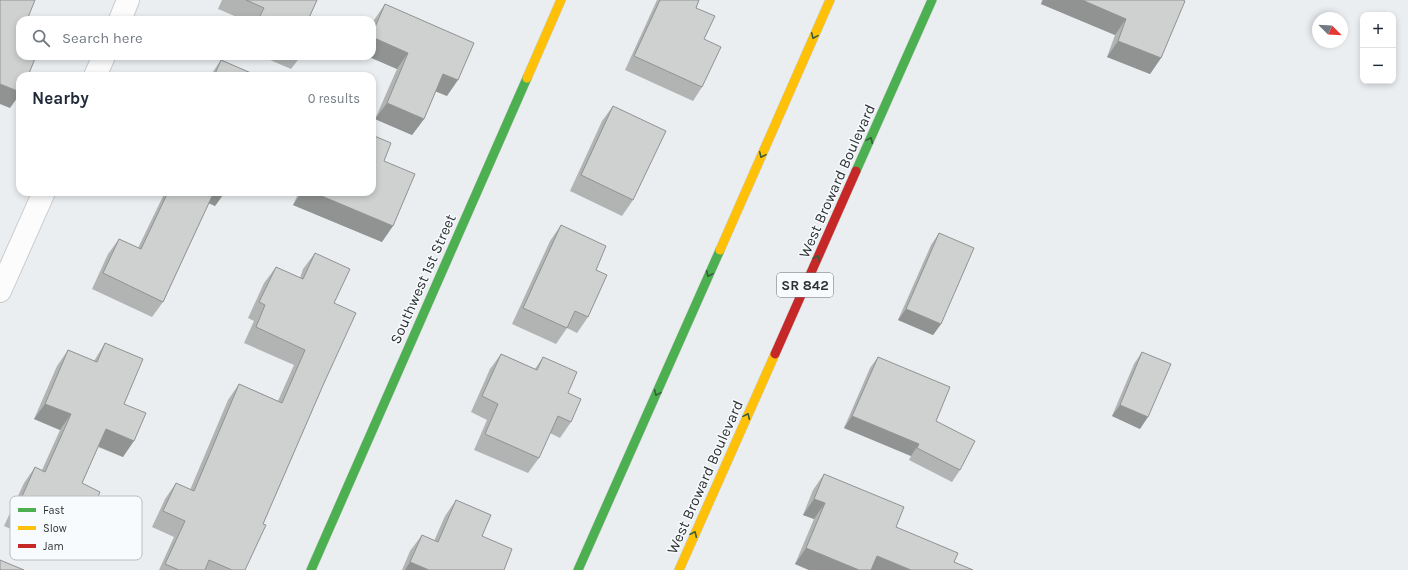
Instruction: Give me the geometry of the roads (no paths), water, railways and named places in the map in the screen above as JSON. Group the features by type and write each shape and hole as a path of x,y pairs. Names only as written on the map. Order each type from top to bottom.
{"main road":[{"name":"Southwest 1st Street","path":"311,570 562,0"},
{"path":"578,570 830,0"},
{"name":"West Broward Boulevard","path":"679,570 932,0"}],"street":[{"path":"122,16 128,0"},
{"path":"97,72 102,60"},
{"path":"0,291 42,196"}]}
